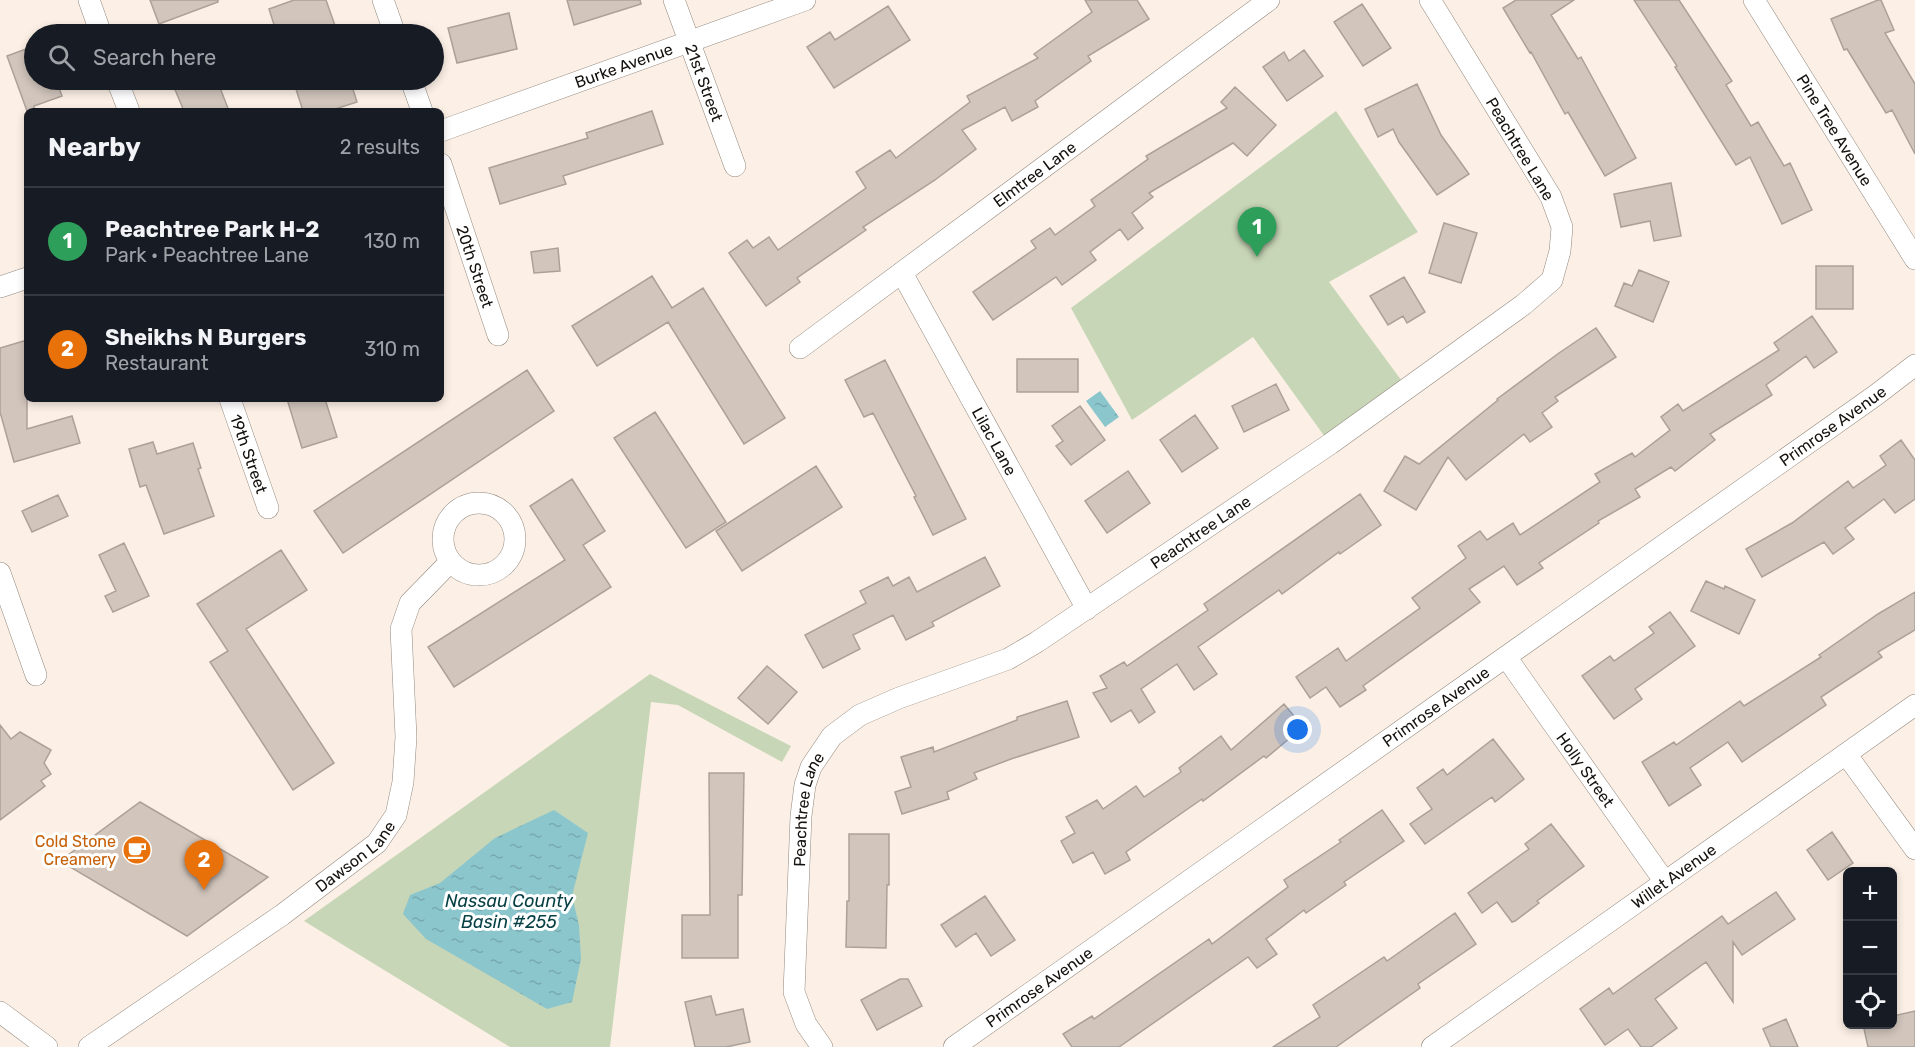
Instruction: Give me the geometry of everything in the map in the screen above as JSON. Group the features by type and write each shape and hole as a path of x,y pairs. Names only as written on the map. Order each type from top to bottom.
{"street":[{"path":"89,0 97,24"},
{"path":"383,0 391,24"},
{"name":"21st Street","path":"674,0 735,166"},
{"name":"Burke Avenue","path":"444,130 805,0"},
{"name":"Elmtree Lane","path":"800,348 1269,0"},
{"name":"Peachtree Lane","path":"822,1047 806,1024 794,992 801,816 805,785 811,767 832,736 860,716 899,698 1008,659 1037,642 1363,420 1523,305 1552,280 1560,251 1562,227 1551,197 1430,0"},
{"name":"Pine Tree Avenue","path":"1754,0 1915,259"},
{"path":"121,90 128,108"},
{"path":"415,90 421,108"},
{"name":"20th Street","path":"444,173 498,335"},
{"name":"Lilac Lane","path":"902,273 1087,609"},
{"path":"0,287 24,279"},
{"name":"Primrose Avenue","path":"954,1047 1876,395 1915,365"},
{"name":"19th Street","path":"231,402 268,508"},
{"name":"Dawson Lane","path":"89,1047 282,915 377,843 396,815 403,782 406,737 401,629 410,603 450,562"},
{"path":"0,573 36,675"},
{"name":"Holly Street","path":"1506,657 1665,882"},
{"name":"Willet Avenue","path":"1432,1047 1915,705"},
{"path":"1846,754 1915,849"},
{"path":"0,1012 47,1047"}],"green space":[{"path":"1336,111 1418,232 1329,282 1407,388 1330,444 1253,337 1132,420 1071,308"},
{"path":"650,674 791,746 782,762 678,705 651,702 610,1047 510,1047 304,921"}],"water":[{"path":"1100,391 1119,417 1105,427 1086,401"},
{"name":"Nassau County Basin #255","path":"554,810 588,833 572,896 579,925 581,959 572,1002 547,1009 426,939 403,914 410,895 440,883 495,838"}],"building":[{"path":"150,0 218,0 218,2 159,24"},
{"path":"294,0 326,0 334,24 274,24 269,9"},
{"path":"567,0 640,0 641,4 574,25"},
{"path":"1085,0 1137,0 1149,19 1088,56 1091,61 1035,101 1038,107 1012,121 1005,107 962,130 976,149 935,180 863,227 866,230 797,278 800,282 766,306 729,253 747,240 753,248 769,237 778,250 866,188 856,172 890,150 896,158 970,102 967,96 1038,58 1034,54 1092,12"},
{"path":"1516,0 1574,0 1551,15 1578,59 1581,57 1636,158 1605,176 1568,112 1565,114 1531,52 1503,8"},
{"path":"1634,0 1679,0 1732,81 1726,85 1751,126 1758,122 1784,166 1790,163 1812,210 1782,224 1750,157 1736,165 1675,67 1677,66"},
{"path":"1881,0 1894,30 1885,33 1915,84 1915,154 1892,110 1886,113 1847,49 1844,50 1831,19"},
{"path":"1362,4 1391,48 1363,66 1334,22"},
{"path":"888,6 910,40 834,88 807,47 830,32 835,40"},
{"path":"509,13 517,49 457,63 448,28"},
{"path":"24,50 24,90 60,90 62,96 34,106 34,108 26,108 7,56"},
{"path":"1304,50 1323,76 1287,101 1263,67 1284,52 1289,61"},
{"path":"1417,84 1441,135 1469,174 1437,195 1399,142 1393,129 1378,137 1365,109"},
{"path":"1235,87 1276,125 1247,156 1233,143 1149,193 1153,197 1132,213 1143,228 1128,240 1120,229 1090,252 1096,260 1062,285 1056,277 993,320 973,292 1036,248 1031,241 1050,228 1055,235 1095,206 1091,200 1148,159 1146,156 1227,108 1221,102"},
{"path":"175,90 221,90 228,108 183,108"},
{"path":"296,90 353,90 357,102 338,108 302,108"},
{"path":"652,111 663,144 563,176 566,184 500,204 489,168 588,138 586,133"},
{"path":"1671,183 1681,236 1654,241 1650,221 1621,227 1614,194"},
{"path":"1444,223 1477,233 1461,283 1429,273"},
{"path":"558,248 560,271 534,273 531,252"},
{"path":"1816,266 1853,266 1853,309 1816,309"},
{"path":"1639,270 1669,282 1653,322 1615,306 1624,283 1632,286"},
{"path":"652,276 672,308 703,288 785,418 744,444 668,322 597,366 572,326"},
{"path":"1404,277 1425,312 1407,323 1403,316 1388,325 1370,296"},
{"path":"1812,316 1837,352 1814,368 1806,356 1766,385 1772,395 1710,434 1715,440 1675,471 1671,467 1635,489 1640,497 1598,521 1599,523 1539,563 1543,568 1517,585 1504,566 1469,589 1480,602 1363,686 1366,690 1340,707 1326,687 1310,698 1296,677 1338,648 1346,661 1420,608 1412,598 1466,558 1458,546 1480,531 1487,540 1513,523 1520,535 1600,482 1595,474 1632,453 1635,457 1670,430 1661,417 1678,404 1683,411 1779,350 1774,343"},
{"path":"1596,328 1616,357 1555,397 1558,401 1542,413 1552,427 1530,442 1524,434 1466,480 1448,457 1416,510 1384,491 1405,456 1419,464 1497,399"},
{"path":"24,341 24,402 27,402 27,429 72,416 80,443 14,462 0,412 0,348"},
{"path":"1017,359 1078,359 1078,392 1017,392"},
{"path":"885,360 966,519 933,535 914,497 916,496 873,413 864,417 845,380"},
{"path":"527,370 554,411 343,553 314,511"},
{"path":"1276,384 1289,410 1244,432 1232,406"},
{"path":"288,402 326,402 337,437 302,448"},
{"path":"1080,406 1105,440 1071,465 1056,446 1063,441 1052,426"},
{"path":"655,412 726,522 686,548 614,438"},
{"path":"1195,415 1218,448 1182,472 1160,440"},
{"path":"1901,440 1915,460 1915,499 1895,513 1884,499 1845,528 1854,539 1833,554 1824,542 1762,577 1746,549 1792,523 1848,481 1853,488 1886,465 1880,456"},
{"path":"153,442 157,454 193,443 201,468 198,469 214,516 164,534 146,485 140,487 129,449"},
{"path":"816,466 842,507 742,571 716,531"},
{"path":"1128,471 1150,503 1107,533 1085,501"},
{"path":"572,479 605,531 583,545 611,587 454,687 428,647 565,560 530,506"},
{"path":"1360,494 1381,525 1340,554 1339,552 1282,594 1279,590 1198,647 1217,674 1194,690 1177,664 1141,689 1155,712 1139,723 1131,710 1111,722 1093,693 1107,688 1100,676 1124,662 1127,666 1208,610 1204,604"},
{"path":"58,495 68,516 32,532 22,511"},
{"path":"124,543 149,596 113,612 105,596 116,591 99,555"},
{"path":"281,550 307,590 246,629 334,763 293,790 210,662 228,651 197,604"},
{"path":"985,557 1000,586 932,622 934,626 906,640 893,615 853,635 860,649 823,668 805,635 866,603 860,591 888,577 893,586 909,577 917,592"},
{"path":"1706,581 1724,589 1725,586 1755,600 1739,634 1691,611"},
{"path":"1915,592 1915,630 1878,652 1882,657 1821,697 1826,705 1742,762 1728,742 1690,768 1701,785 1669,806 1642,762 1674,742 1676,745 1740,701 1744,706 1821,657 1819,655 1878,614"},
{"path":"1670,612 1695,646 1635,689 1642,699 1614,719 1582,676 1610,656 1614,661 1654,633 1649,627"},
{"path":"767,666 797,692 768,724 738,698"},
{"path":"1067,701 1079,737 974,773 977,779 947,792 949,799 902,814 895,792 911,787 901,757 933,747 934,752 1017,720 1017,717"},
{"path":"1284,704 1303,727 1266,758 1264,756 1203,801 1202,799 1126,852 1130,860 1105,874 1093,852 1073,863 1061,841 1075,833 1066,817 1097,800 1103,809 1136,786 1144,797 1181,772 1179,768 1221,736 1231,750"},
{"path":"0,725 11,739 20,732 51,750 44,763 51,774 41,781 45,786 0,820"},
{"path":"1493,739 1524,779 1495,802 1492,797 1425,844 1410,824 1432,809 1417,788 1443,769 1447,775"},
{"path":"709,773 744,773 742,895 738,895 738,958 682,958 682,915 710,915"},
{"path":"140,802 268,877 187,936 60,861"},
{"path":"1382,810 1404,841 1344,882 1346,885 1306,913 1304,910 1266,939 1277,954 1257,968 1248,957 1119,1047 1072,1047 1063,1034 1092,1016 1094,1019 1209,939 1212,944 1288,887 1284,880 1341,842 1339,840"},
{"path":"1551,824 1584,866 1537,901 1539,903 1515,921 1512,922 1497,902 1482,913 1468,893 1529,849 1525,844"},
{"path":"1832,832 1853,863 1843,867 1843,870 1828,880 1807,850"},
{"path":"849,834 889,834 886,948 846,947"},
{"path":"1776,892 1795,919 1742,955 1733,942 1733,1002 1706,962 1655,999 1677,1028 1651,1047 1641,1047 1628,1029 1605,1045 1580,1009 1609,988 1613,994 1722,916 1728,924"},
{"path":"985,896 1015,940 991,956 976,933 956,947 941,925"},
{"path":"1455,913 1476,944 1418,984 1420,988 1336,1047 1273,1047 1320,1017 1313,1005 1384,957 1387,961"},
{"path":"900,979 908,979 922,1006 877,1030 861,1000"},
{"path":"711,996 716,1015 743,1009 750,1042 726,1047 695,1047 685,1002"},
{"path":"1915,1011 1915,1047 1868,1047 1864,1029 1897,1029 1897,1015"},
{"path":"1786,1019 1798,1047 1771,1047 1763,1029"}],"place":[{"name":"Peachtree Park H-2","path":"1257,257"},
{"name":"Cold Stone Creamery","path":"137,850"},
{"name":"Sheikhs N Burgers","path":"204,890"}]}
